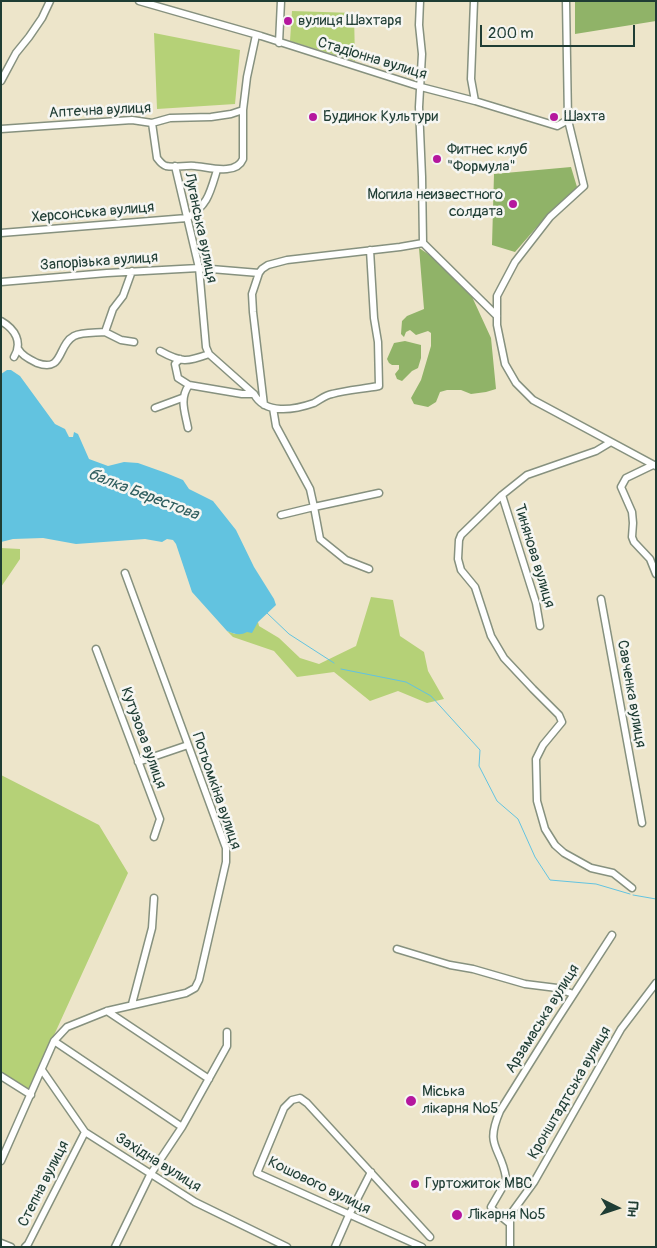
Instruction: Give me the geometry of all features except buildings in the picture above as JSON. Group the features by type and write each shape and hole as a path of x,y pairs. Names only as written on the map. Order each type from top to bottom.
{"street":[{"path":"1,81 16,53 42,18 50,1"},
{"name":"Стадіонна вулиця","path":"140,1 421,87 557,126 568,120"},
{"path":"279,43 281,1"},
{"path":"420,1 422,54 419,106 422,242 497,316"},
{"path":"474,1 471,79 475,101"},
{"path":"566,1 568,120 584,186 550,217 515,262 496,296 498,329 505,364 516,383 533,400 654,466"},
{"path":"152,123 157,158 166,166 196,166 217,170 238,166 242,159 243,110 247,77 256,35"},
{"name":"Аптечна вулиця","path":"1,130 132,120 152,123 170,118 211,117 243,110"},
{"name":"Луганська вулиця","path":"175,166 199,268 206,347 209,354"},
{"path":"187,218 203,206 210,195 217,170"},
{"name":"Херсонська вулиця","path":"1,233 187,218"},
{"path":"264,405 252,294 259,273 268,265 287,260 422,242"},
{"path":"160,350 180,360 189,361 209,354 254,394 258,401 273,408 293,409 316,402 329,394 378,386 378,342 373,308 370,250"},
{"name":"Запорізька вулиця","path":"1,282 132,271 199,268 259,273"},
{"path":"105,332 113,309 124,296 132,271"},
{"path":"1,321 13,330 18,342 18,350 14,357"},
{"path":"18,350 33,361 45,366 54,364 72,337 80,334 105,332 120,340 134,342"},
{"path":"180,360 175,364 178,378 189,385 242,394 254,394"},
{"path":"188,428 182,398 189,385"},
{"path":"155,408 182,398"},
{"path":"273,408 276,426 310,489 320,540 346,560 369,569"},
{"path":"611,442 596,451 527,475 502,494 461,535 458,558 461,570 477,592 491,636 504,658 533,690 560,715 562,722 543,745 536,759 538,801 545,829 555,845 564,853 591,868 613,873 632,888"},
{"path":"654,466 626,478 621,487 632,512 632,537 634,542 650,559 656,574"},
{"path":"281,515 379,493"},
{"name":"Тинянова вулиця","path":"502,494 536,603 540,626"},
{"name":"Потьомкіна вулиця","path":"1,1161 54,1041 67,1027 107,1011 186,993 195,988 199,980 226,862 226,848 125,573"},
{"name":"Савченка вулиця","path":"601,599 642,823"},
{"name":"Кутузова вулиця","path":"96,648 160,819 154,837"},
{"path":"138,762 188,745"},
{"path":"132,1004 152,928 154,898"},
{"name":"Арзамаська вулиця","path":"509,1223 491,1207 506,1178 492,1140 494,1125 500,1111 612,935"},
{"path":"398,949 450,965 473,969 525,984 557,988 573,994"},
{"name":"Кронштадтська вулиця","path":"510,1247 510,1215 534,1182 560,1133 621,1029 656,983"},
{"path":"107,1011 209,1079"},
{"path":"115,1247 150,1175 182,1127 227,1046 227,1032"},
{"path":"54,1041 182,1127"},
{"name":"Західна вулиця","path":"42,1070 84,1132 195,1202 286,1247"},
{"path":"1,1076 31,1095"},
{"name":"Кошового вулиця","path":"371,1172 307,1103 300,1098 292,1100 284,1108 257,1173 422,1247"},
{"name":"Степна вулиця","path":"25,1247 84,1132"},
{"path":"335,1247 371,1172 430,1237"},
{"path":"1,1243 11,1247"}],"green space":[{"path":"575,1 656,1 656,21 575,34"},
{"path":"292,11 354,13 355,61 290,41"},
{"path":"154,33 240,50 235,104 157,109"},
{"path":"571,167 577,187 542,221 515,252 492,245 494,174"},
{"path":"419,248 448,267 468,288 491,338 496,389 471,394 461,390 447,390 440,392 436,402 428,407 414,404 411,398 421,380 431,346 431,333 428,331 416,335 410,330 406,332 404,337 401,334 402,321 407,316 424,309"},
{"path":"405,341 421,345 421,358 418,368 402,381 397,379 395,374 399,369 399,365 392,365 387,359 394,343"},
{"path":"1,548 20,549 20,559 1,587"},
{"path":"371,597 393,600 400,636 424,652 428,671 444,699 427,703 398,691 370,701 334,672 297,677 274,651 233,637 227,631 235,634 258,622 259,626 279,638 300,658 319,664 356,646"},
{"path":"1,775 99,825 128,873 29,1090 1,1073"}],"water":[{"path":"11,370 20,376 55,424 65,429 69,437 73,437 74,432 78,434 89,459 108,466 124,462 138,463 183,480 189,489 213,501 236,530 254,567 276,605 258,622 252,633 237,634 227,631 192,592 173,540 167,539 162,542 145,539 76,544 43,538 13,539 1,542 1,374"}],"waterway":[{"name":"балка Берестова","path":"267,613 289,634 334,663"},
{"name":"балка Берестова","path":"341,669 406,682 431,696 480,750 479,766 497,801 518,819 535,857 550,880 596,884 630,894"},
{"name":"балка Берестова","path":"633,895 656,899"}],"place":[{"name":"вулиця Шахтаря","path":"288,21"},
{"name":"Будинок Культури","path":"313,117"},
{"name":"Шахта","path":"554,117"},
{"name":"Фитнес клуб \"Формула\"","path":"437,159"},
{"name":"Могила неизвестного солдата","path":"513,204"},
{"name":"Міська лікарня №5","path":"411,1101"},
{"name":"Гуртожиток МВС","path":"415,1184"},
{"name":"Лікарня №5","path":"457,1215"}]}
